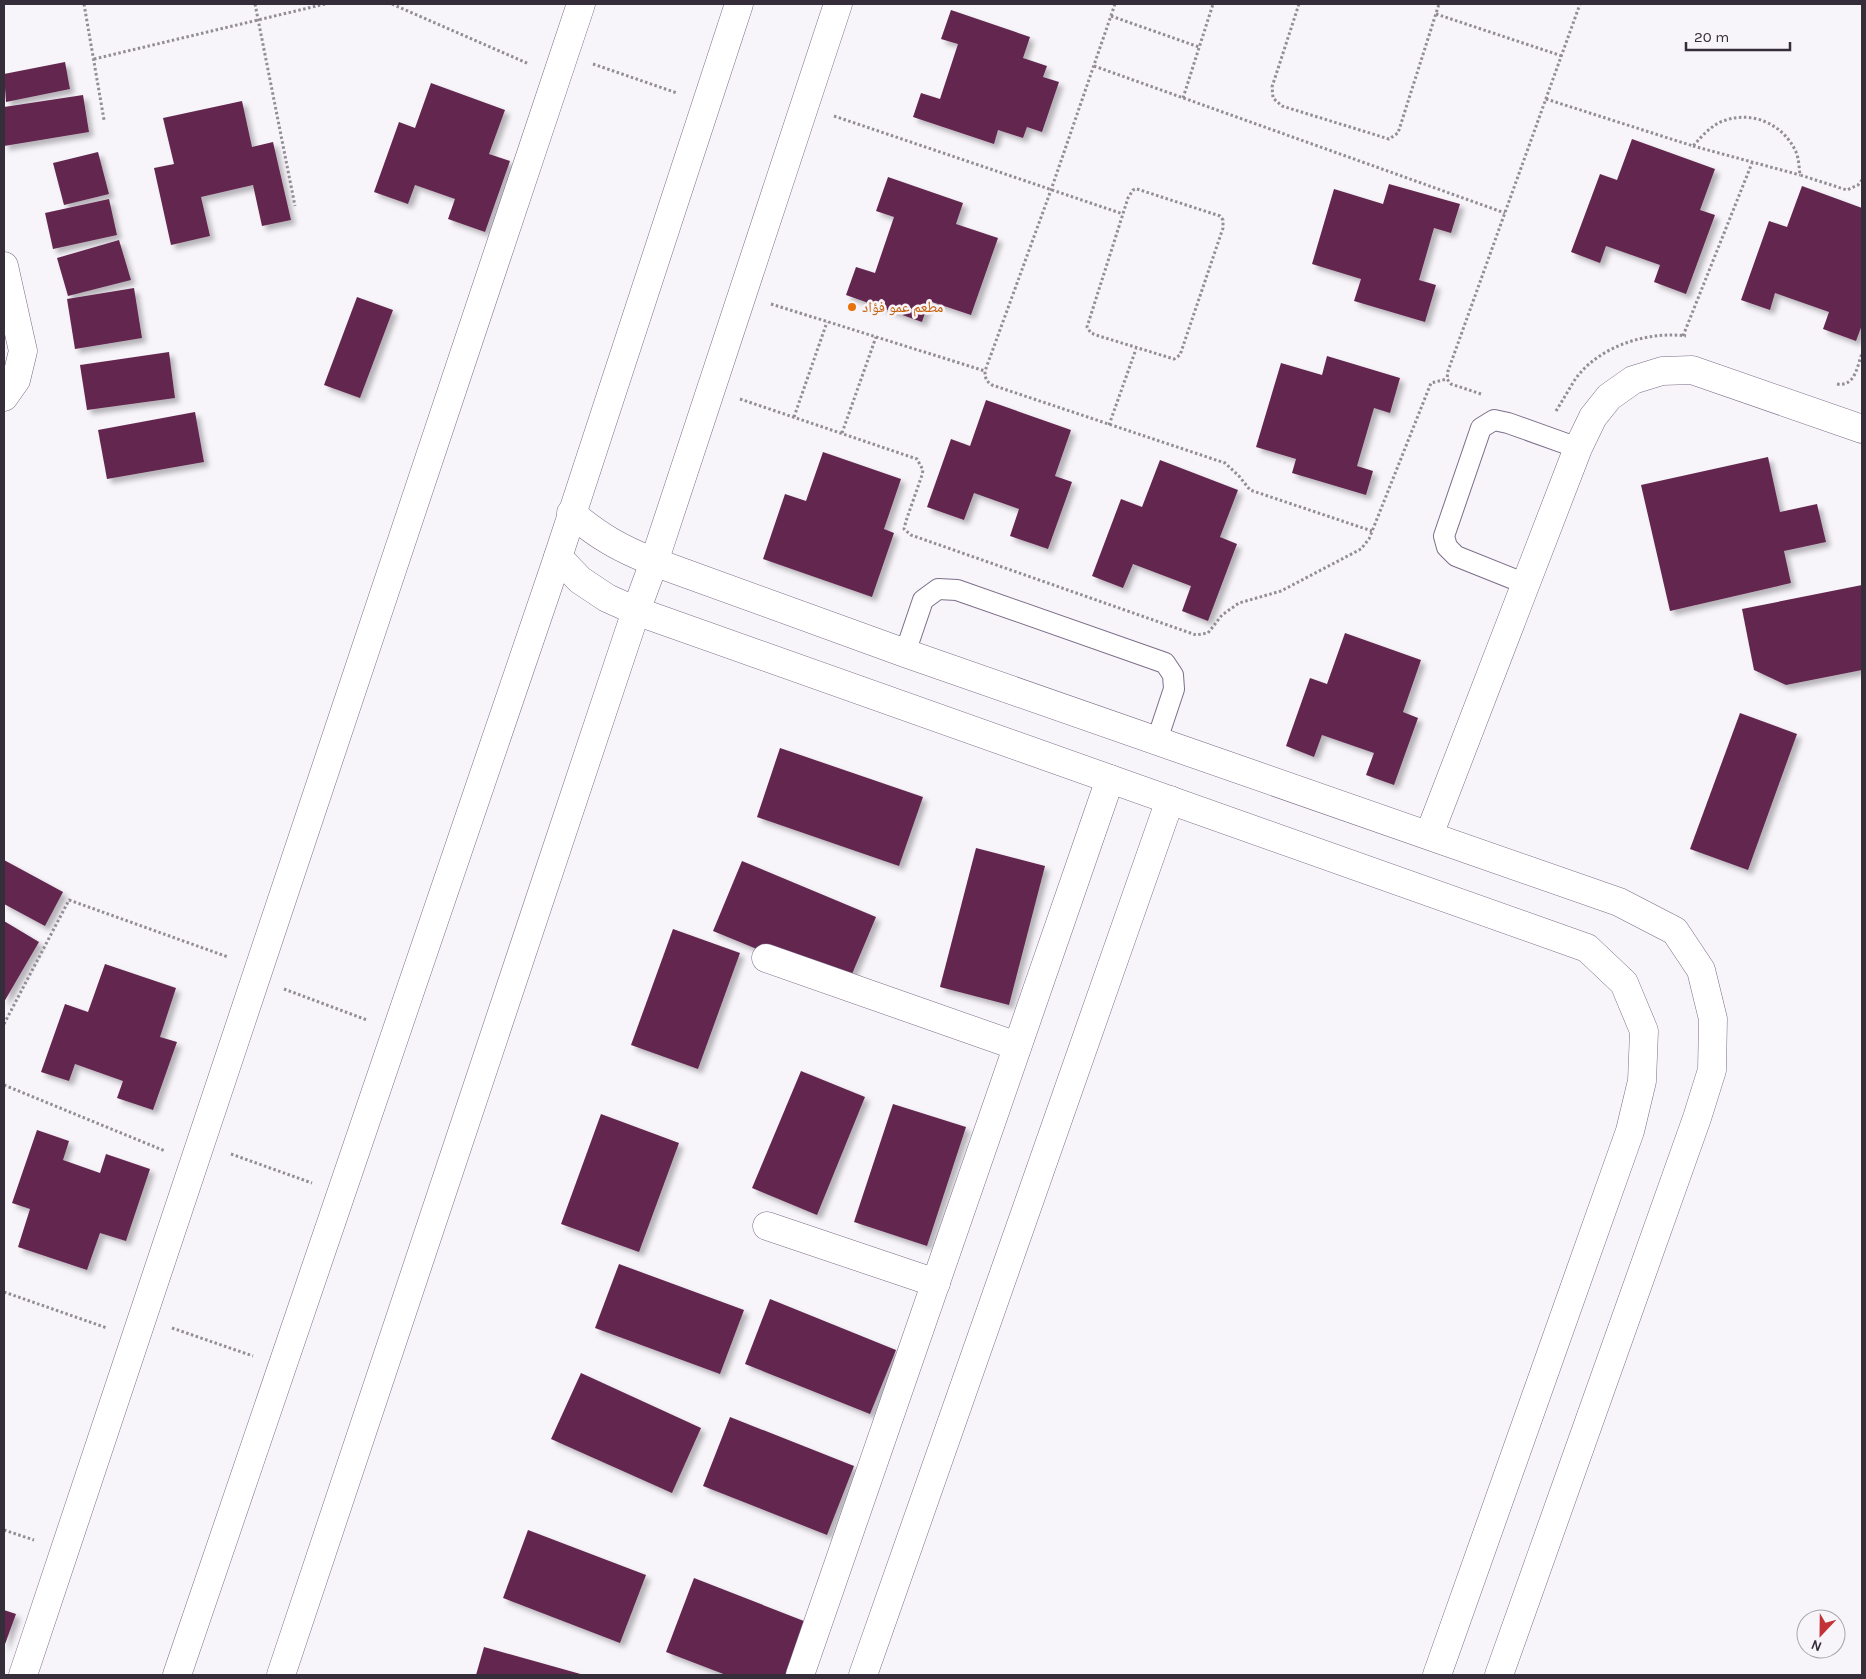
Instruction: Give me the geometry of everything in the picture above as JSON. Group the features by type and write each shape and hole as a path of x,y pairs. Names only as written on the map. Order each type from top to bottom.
{"street":[{"path":"23,1675 581,4"},
{"path":"177,1675 558,557 739,4"},
{"path":"281,1675 654,562 838,4"},
{"path":"4,266 23,351 16,380 4,397"},
{"path":"1429,835 1578,448 1593,417 1609,397 1633,380 1662,370 1692,370 1862,430"},
{"path":"571,513 604,538 624,550 654,562 905,653 1618,902 1675,931 1701,970 1713,1019 1712,1070 1697,1118 1499,1675"},
{"path":"558,557 587,585 607,598 636,611 1587,948 1624,983 1644,1031 1642,1081 1630,1130 1438,1675"},
{"path":"800,1675 1110,779"},
{"path":"863,1675 1170,800"},
{"path":"766,958 1018,1046"},
{"path":"767,1226 936,1283"}],"lane":[{"path":"1526,584 1456,556 1447,548 1444,536 1481,428 1494,420 1508,423 1578,448"},
{"path":"905,653 924,600 938,588 966,593 1165,663 1174,675 1174,689 1157,740"}],"path":[{"path":"84,4 104,120"},
{"path":"255,4 296,206"},
{"path":"94,59 325,4"},
{"path":"392,4 560,65 706,103"},
{"path":"1115,4 1051,190 984,371 987,382 1225,463 1250,490 1372,531"},
{"path":"1182,98 1213,4"},
{"path":"1299,4 1272,86 1273,98 1282,106 1389,139 1398,132 1439,4"},
{"path":"1488,397 1451,384 1447,379 1448,371 1580,4"},
{"path":"1436,14 1562,56"},
{"path":"1111,16 1199,47"},
{"path":"1094,66 1505,213"},
{"path":"1546,100 1693,146 1800,175 1847,190 1858,185 1862,180"},
{"path":"804,106 1123,214"},
{"path":"1693,146 1706,131 1725,120 1747,117 1768,122 1786,135 1790,141 1797,154 1800,175"},
{"path":"1682,336 1752,163"},
{"path":"1133,190 1137,190 1220,216 1224,224 1180,355 1174,359 1094,334 1087,327 1123,214 1130,194 1133,190"},
{"path":"742,295 984,371"},
{"path":"794,417 827,322"},
{"path":"842,433 876,338"},
{"path":"1109,425 1136,348"},
{"path":"711,390 917,459 921,463 922,476 904,529 911,535 1196,635 1208,633 1222,615 1239,603 1281,591 1362,549 1369,539 1431,383 1447,379"},
{"path":"4,1024 69,900 258,973 396,1031"},
{"path":"4,1086 197,1153 341,1193"},
{"path":"4,1292 282,1366"}],"building":[{"path":"951,10 1030,37 1023,58 1047,66 1043,77 1059,82 1042,132 1027,127 1023,138 998,130 994,144 913,117 921,93 940,99 958,44 941,39"},
{"path":"65,62 70,89 6,102 4,74"},
{"path":"431,83 505,110 489,154 510,161 485,232 448,219 455,199 415,185 408,204 374,192 399,122 415,128"},
{"path":"83,95 89,132 4,146 4,107"},
{"path":"242,101 252,147 273,142 291,220 262,226 253,185 201,197 210,236 171,245 154,168 174,164 163,118"},
{"path":"1632,139 1715,169 1700,210 1715,215 1686,294 1654,282 1660,265 1606,246 1600,263 1571,252 1600,174 1617,180"},
{"path":"98,152 109,194 64,205 53,163"},
{"path":"888,177 963,203 956,224 998,238 971,315 929,301 922,322 846,295 856,267 875,273 894,217 876,211"},
{"path":"1389,184 1460,204 1451,233 1434,228 1419,280 1436,285 1425,322 1354,301 1361,279 1312,264 1334,189 1383,204"},
{"path":"1802,186 1862,208 1862,325 1856,341 1823,329 1829,312 1775,293 1770,310 1741,300 1769,221 1787,227"},
{"path":"109,199 117,235 53,249 45,213"},
{"path":"119,240 131,280 68,296 57,258"},
{"path":"134,288 142,338 75,349 67,299"},
{"path":"357,297 393,310 360,398 324,385"},
{"path":"169,352 175,398 87,410 80,365"},
{"path":"1327,356 1400,378 1390,413 1374,408 1357,466 1373,471 1366,495 1292,473 1296,459 1256,447 1281,363 1322,375"},
{"path":"986,400 1071,430 1055,476 1072,482 1048,549 1010,536 1019,509 974,493 964,520 927,507 951,439 970,446"},
{"path":"195,412 204,462 107,479 98,430"},
{"path":"823,452 901,479 884,529 894,533 872,597 763,559 785,494 806,501"},
{"path":"1768,457 1780,512 1817,504 1826,542 1784,551 1791,583 1670,611 1641,485"},
{"path":"1160,460 1238,490 1220,537 1237,544 1208,621 1182,611 1191,586 1133,564 1123,588 1092,576 1121,499 1142,507"},
{"path":"1862,585 1862,670 1786,685 1754,670 1742,609"},
{"path":"1345,633 1421,660 1403,712 1418,718 1394,785 1366,775 1374,753 1322,735 1314,757 1286,746 1310,678 1327,684"},
{"path":"1740,713 1797,734 1748,870 1690,849"},
{"path":"780,748 923,797 899,866 757,817"},
{"path":"976,848 1045,866 1009,1005 940,987"},
{"path":"4,860 63,892 45,926 4,904"},
{"path":"742,861 876,917 847,986 713,931"},
{"path":"4,921 39,942 4,1002"},
{"path":"673,929 740,953 698,1069 631,1045"},
{"path":"105,964 176,988 160,1037 177,1042 153,1110 117,1098 123,1081 75,1064 69,1081 41,1072 65,1004 88,1012"},
{"path":"801,1071 865,1097 817,1215 752,1188"},
{"path":"893,1104 966,1127 927,1246 854,1222"},
{"path":"601,1114 679,1143 639,1252 561,1224"},
{"path":"37,1130 69,1141 63,1160 100,1173 106,1154 150,1169 126,1241 100,1233 87,1270 18,1247 30,1209 12,1203"},
{"path":"619,1264 744,1310 720,1374 595,1328"},
{"path":"770,1299 896,1350 870,1414 745,1364"},
{"path":"581,1373 701,1428 672,1493 551,1439"},
{"path":"730,1417 854,1466 827,1535 703,1486"},
{"path":"528,1530 646,1575 620,1643 503,1598"},
{"path":"694,1578 809,1623 790,1675 726,1675 666,1652"},
{"path":"4,1610 16,1614 4,1647"},
{"path":"484,1647 584,1675 476,1675"}],"place":[{"name":"مطعم عمو فؤاد","path":"852,307"}]}
